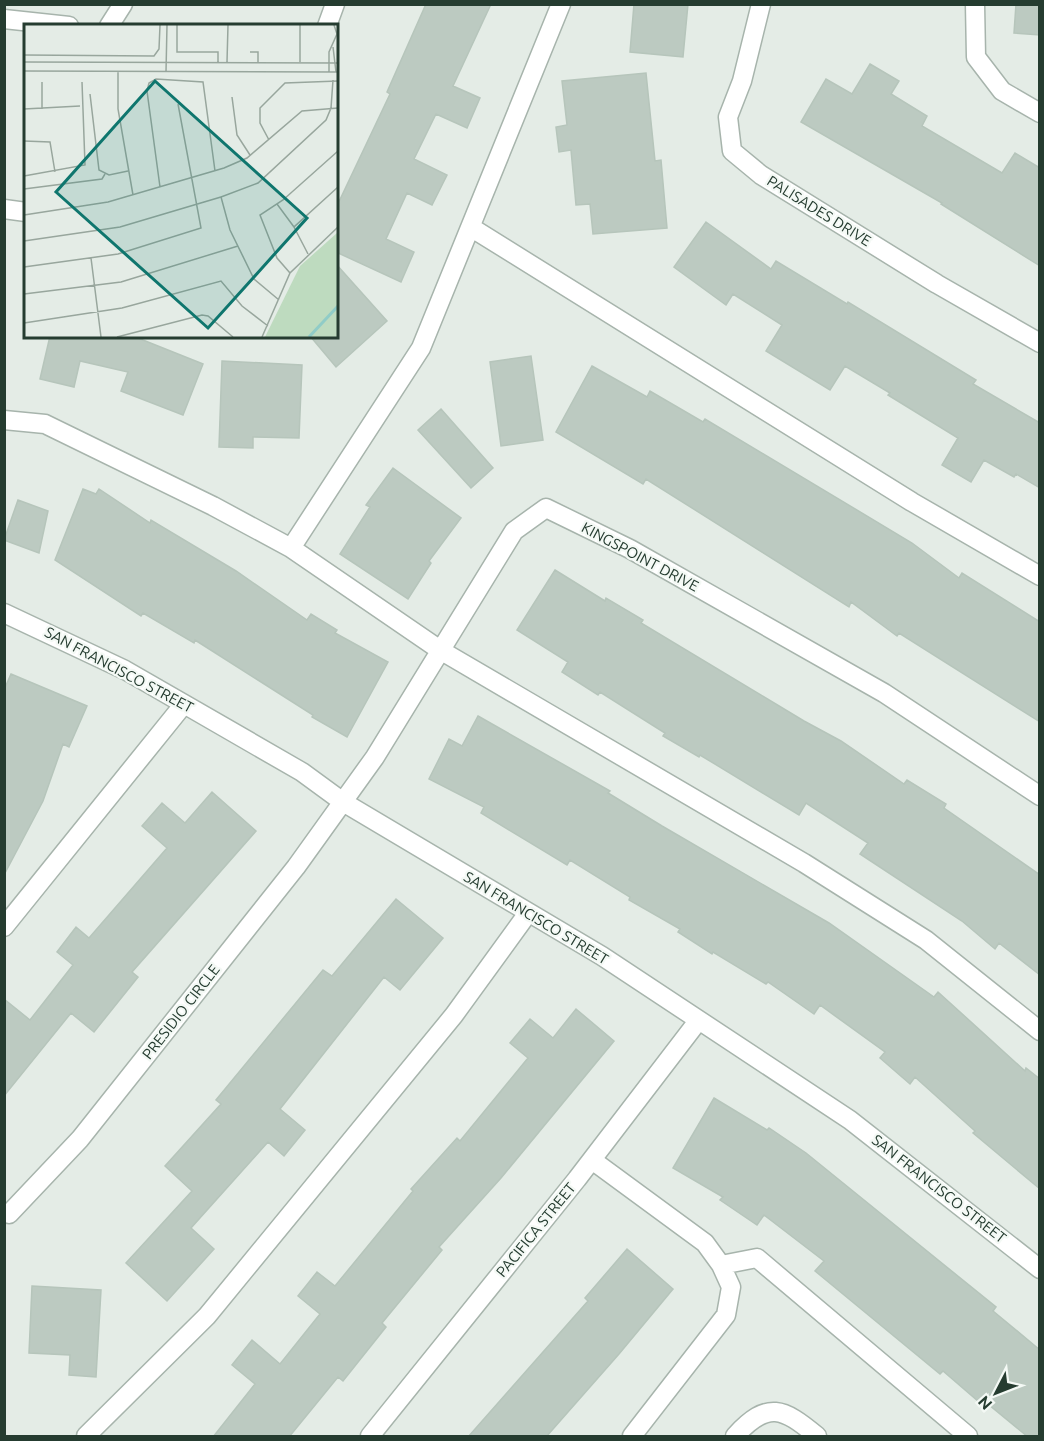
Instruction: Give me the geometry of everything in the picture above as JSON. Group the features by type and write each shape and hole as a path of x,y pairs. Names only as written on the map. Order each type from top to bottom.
{"street":[{"path":"110,24 123,4"},
{"path":"328,24 335,4"},
{"path":"291,548 421,348 472,228 561,4"},
{"name":"PALISADES DRIVE","path":"761,4 742,81 728,117 732,151 761,175 937,284 1040,344"},
{"path":"975,4 976,57 1002,91 1040,114"},
{"path":"4,19 50,24"},
{"path":"4,208 24,212"},
{"path":"472,228 902,496 1040,576"},
{"path":"4,420 45,424 213,506 291,548 440,650 804,863 926,940 1040,1030"},
{"name":"KINGSPOINT DRIVE","path":"343,802 375,757 514,531 546,508 630,549 884,693 1040,796"},
{"name":"SAN FRANCISCO STREET","path":"4,612 125,670 303,772 343,802 602,956 698,1021 757,1056 850,1120 1040,1269"},
{"path":"4,927 184,704"},
{"name":"PRESIDIO CIRCLE","path":"9,1214 80,1138 296,867 343,802"},
{"path":"86,1437 207,1316 454,1016 528,913"},
{"name":"PACIFICA STREET","path":"370,1437 592,1160 698,1021"},
{"path":"592,1160 705,1243 721,1265 731,1287 726,1315 632,1437"},
{"path":"721,1265 757,1258 968,1437"},
{"path":"735,1437 752,1418 768,1412 790,1415 817,1437"}],"building":[{"path":"426,4 491,4 453,86 480,98 467,128 436,114 414,159 447,175 432,205 407,193 386,239 414,252 401,282 338,253 338,204 390,94 387,92"},
{"path":"634,4 688,4 683,57 630,52"},
{"path":"1016,4 1040,4 1040,35 1014,33"},
{"path":"870,64 899,81 891,94 927,116 922,126 1002,173 1015,153 1040,168 1040,266 942,203 801,122 826,79 852,94"},
{"path":"646,73 655,161 661,160 667,228 593,234 590,204 576,205 571,150 559,152 556,127 567,125 562,81"},
{"path":"706,222 771,269 776,261 847,304 848,302 976,380 973,384 1040,423 1040,488 984,460 971,482 942,465 958,438 888,395 890,393 845,366 830,390 766,351 782,325 733,294 726,305 674,267"},
{"path":"338,266 387,321 336,367 312,338 338,338"},
{"path":"50,338 138,338 203,364 183,415 121,391 128,372 80,361 74,387 40,379"},
{"path":"531,356 543,440 501,446 490,362"},
{"path":"222,361 302,365 299,438 253,437 253,448 219,447"},
{"path":"592,366 647,397 650,391 703,422 705,419 912,543 959,578 962,573 1040,622 1040,722 899,633 897,636 851,602 849,607 646,479 643,484 556,432"},
{"path":"441,409 493,468 471,488 418,430"},
{"path":"393,468 461,518 429,561 431,563 408,599 340,554 370,507 366,505"},
{"path":"83,489 96,494 99,489 150,523 151,520 236,571 307,620 311,614 337,630 335,633 388,662 347,737 312,717 313,715 195,640 194,643 143,613 141,616 55,560"},
{"path":"18,500 48,511 39,553 4,540"},
{"path":"555,570 605,601 606,598 643,620 641,623 841,741 904,784 907,780 946,804 944,808 1040,875 1040,975 999,943 995,949 962,921 860,854 868,843 806,803 799,815 700,755 699,757 663,736 665,733 600,692 598,695 562,672 568,662 517,630"},
{"path":"11,674 87,706 69,747 63,744 43,801 4,875 4,690"},
{"path":"478,716 610,791 608,793 662,826 829,923 934,997 938,992 1025,1071 1026,1068 1040,1079 1040,1189 973,1133 975,1131 915,1077 910,1084 880,1058 885,1052 820,1005 814,1014 768,982 766,984 713,952 712,954 678,932 680,929 629,900 630,897 570,860 567,865 481,813 484,807 429,779 449,739 462,746"},
{"path":"212,792 256,831 132,972 138,977 94,1032 71,1013 4,1096 4,999 30,1020 73,965 57,952 76,927 89,938 167,848 142,826 162,803 185,823"},
{"path":"396,899 443,938 400,990 384,977 280,1109 305,1130 284,1156 268,1142 191,1228 214,1249 167,1301 126,1263 192,1191 165,1166 221,1104 216,1100 323,970 332,976"},
{"path":"576,1009 614,1041 501,1178 439,1247 442,1250 382,1323 386,1327 343,1381 338,1377 289,1437 213,1437 255,1384 232,1365 252,1340 280,1364 320,1314 298,1296 317,1272 335,1286 413,1191 411,1189 457,1138 460,1141 528,1058 510,1043 530,1019 553,1038"},
{"path":"714,1098 767,1130 769,1128 806,1153 996,1307 993,1311 1040,1350 1040,1437 1028,1437 989,1405 986,1408 943,1371 940,1374 815,1271 824,1261 764,1215 757,1225 720,1200 723,1197 673,1168"},
{"path":"627,1249 673,1289 619,1354 546,1437 468,1437 588,1301 585,1298"},
{"path":"32,1286 101,1290 96,1377 69,1375 70,1355 29,1353"}]}
